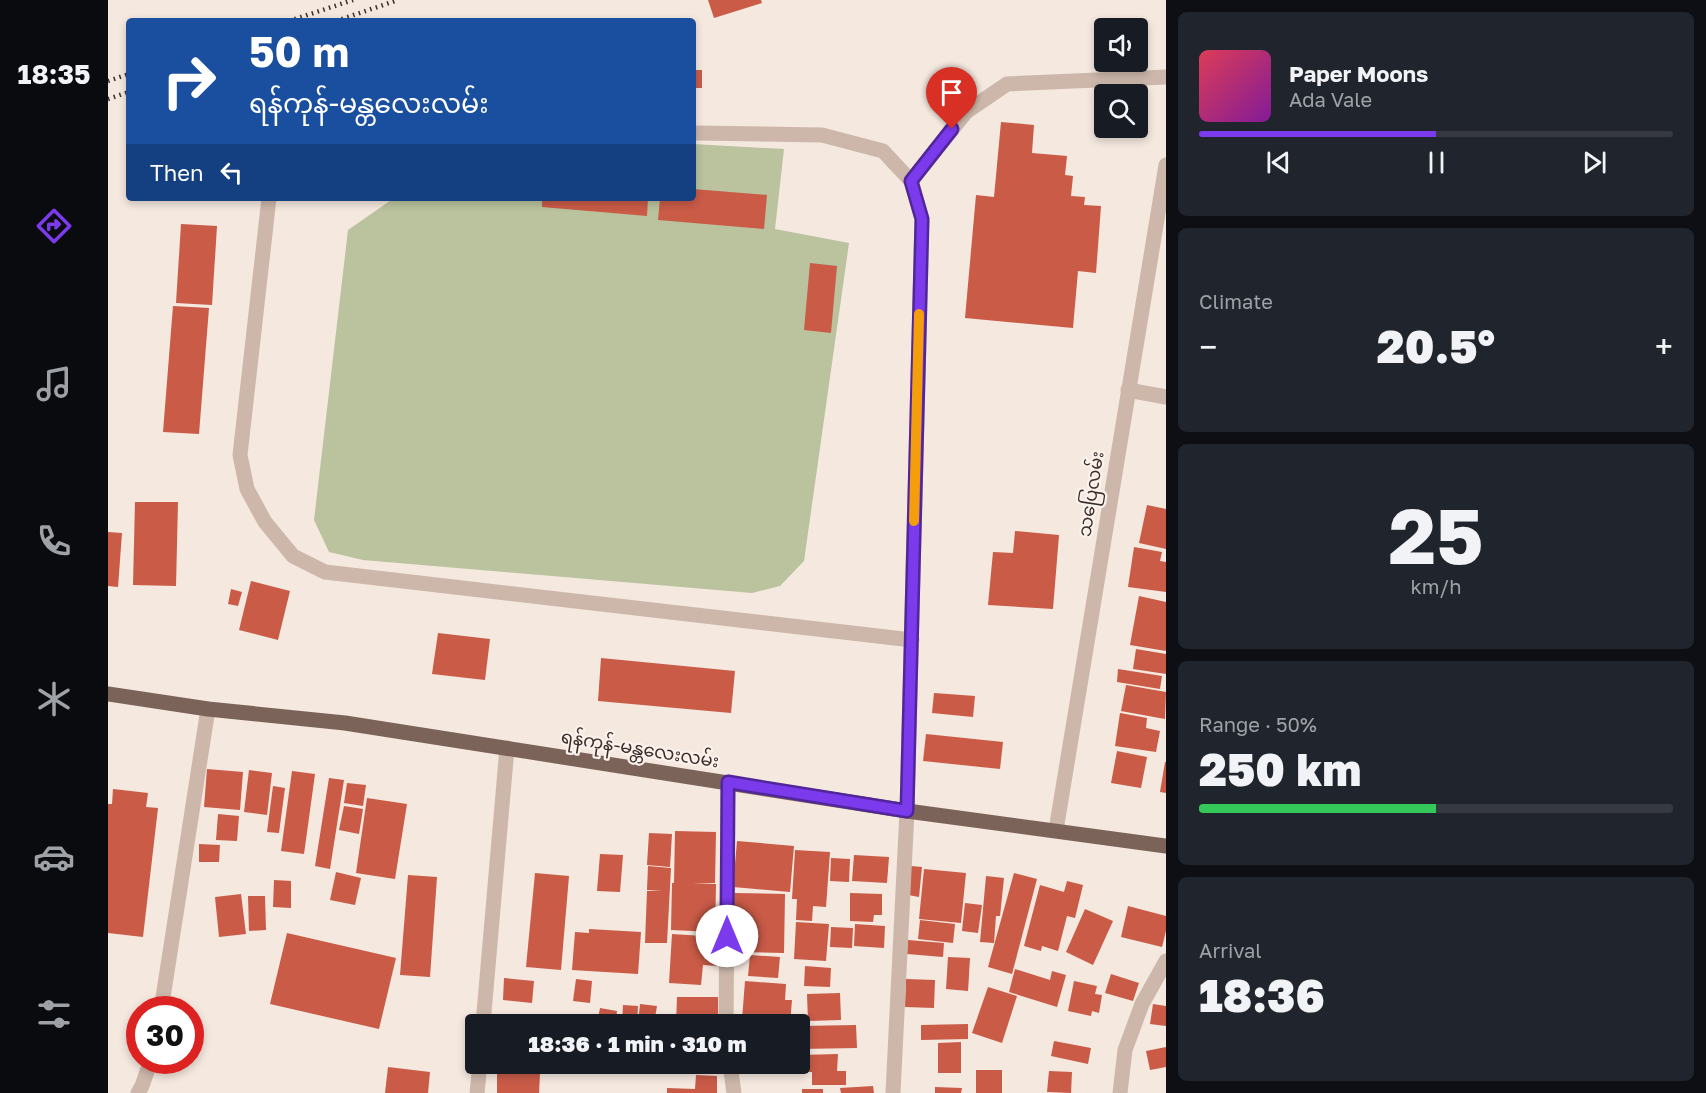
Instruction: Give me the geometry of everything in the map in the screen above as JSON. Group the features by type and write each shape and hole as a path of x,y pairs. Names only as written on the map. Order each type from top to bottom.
{"main road":[{"name":"ရန်ကုန်-မန္တလေးလမ်း","path":"108,694 208,709 345,723 907,811 1166,846"}],"street":[{"path":"911,181 966,112 1007,84 1166,77"},
{"path":"696,133 822,135 884,151 911,181 922,219 907,811 893,1093"},
{"name":"သပြေလမ်း","path":"1056,830 1166,165"},
{"path":"269,201 240,455 248,489 265,522 292,556 325,572 912,640"},
{"path":"1128,390 1166,397"},
{"path":"163,996 208,709"},
{"path":"484,1014 507,748"},
{"path":"726,1014 728,782"},
{"path":"1120,1093 1125,1050 1142,1004 1166,961"},
{"path":"138,1093 146,1074"},
{"path":"477,1093 479,1074"},
{"path":"731,1074 734,1093"}],"green space":[{"path":"696,144 784,149 775,229 849,243 804,561 780,586 752,593 363,560 329,552 314,520 348,230 390,201 696,201"}],"building":[{"path":"708,0 761,0 762,3 714,18"},
{"path":"696,70 702,70 702,88 696,88"},
{"path":"1001,122 1034,125 1032,153 1067,156 1065,175 1073,176 1071,196 1085,197 1084,205 1101,206 1096,273 1078,271 1073,328 965,318 976,195 994,197"},
{"path":"696,189 767,195 764,229 658,220 660,201 696,201"},
{"path":"542,201 648,201 647,216 542,207"},
{"path":"181,224 217,226 212,305 176,303"},
{"path":"810,263 837,266 831,333 804,330"},
{"path":"173,306 209,308 199,434 163,432"},
{"path":"135,502 178,502 176,586 133,585"},
{"path":"1147,505 1166,509 1166,549 1139,543"},
{"path":"1015,531 1059,535 1053,609 988,605 993,552 1013,553"},
{"path":"108,532 122,533 118,587 108,586"},
{"path":"1134,547 1162,552 1160,561 1166,562 1166,592 1128,587"},
{"path":"251,581 290,591 278,640 239,630"},
{"path":"231,589 242,592 238,606 228,604"},
{"path":"1139,596 1166,602 1166,651 1130,645"},
{"path":"438,633 490,639 485,680 432,674"},
{"path":"1136,649 1166,654 1166,674 1133,669"},
{"path":"601,658 735,671 731,713 598,701"},
{"path":"1118,669 1162,676 1160,689 1117,682"},
{"path":"1126,685 1166,692 1165,719 1121,711"},
{"path":"934,693 975,696 973,717 932,713"},
{"path":"1120,713 1147,718 1146,728 1160,731 1156,752 1115,746"},
{"path":"926,734 1003,742 1000,769 923,761"},
{"path":"1117,751 1147,757 1141,788 1111,783"},
{"path":"1166,762 1166,793 1160,792"},
{"path":"207,769 243,772 240,810 204,807"},
{"path":"249,770 272,773 267,815 244,812"},
{"path":"292,771 315,774 304,854 281,851"},
{"path":"329,778 344,780 330,869 315,866"},
{"path":"347,783 366,785 363,806 344,803"},
{"path":"273,786 285,788 279,833 267,832"},
{"path":"113,789 148,793 146,807 158,808 143,937 108,933 108,804 112,804"},
{"path":"367,798 407,804 395,879 356,873"},
{"path":"344,806 363,809 359,834 339,830"},
{"path":"218,814 239,816 237,841 216,840"},
{"path":"675,831 716,832 715,883 692,883 716,884 715,932 671,930"},
{"path":"649,833 672,834 670,867 647,865"},
{"path":"737,841 794,846 790,892 733,887"},
{"path":"199,844 220,845 219,862 199,862"},
{"path":"795,850 830,852 826,907 813,906 812,921 796,920 797,899 792,899"},
{"path":"600,854 623,855 620,892 597,891"},
{"path":"854,855 889,857 887,883 852,881"},
{"path":"831,858 850,859 849,882 830,881"},
{"path":"648,866 671,868 667,943 645,943 647,891 662,891 647,890"},
{"path":"911,866 922,867 919,897 908,895"},
{"path":"924,869 966,873 961,923 919,919"},
{"path":"336,872 361,878 355,905 330,900"},
{"path":"535,873 569,876 561,970 526,967"},
{"path":"1014,873 1037,879 1012,974 988,967"},
{"path":"408,875 437,877 430,977 400,975"},
{"path":"986,876 1004,878 1000,916 996,916 994,943 980,942"},
{"path":"274,880 291,881 291,908 273,907"},
{"path":"1067,881 1083,885 1075,918 1067,916 1058,951 1042,946 1041,951 1024,946 1040,885 1064,892"},
{"path":"734,893 785,894 784,953 740,952 740,934 733,934"},
{"path":"850,893 882,894 882,915 874,915 873,922 850,921"},
{"path":"241,894 246,934 219,937 215,897"},
{"path":"248,896 265,896 266,930 249,931"},
{"path":"965,903 982,905 978,933 962,931"},
{"path":"1128,906 1166,916 1166,931 1162,947 1121,937"},
{"path":"1085,909 1113,921 1093,965 1066,952"},
{"path":"920,920 955,924 953,943 918,939"},
{"path":"796,922 829,924 826,961 794,959"},
{"path":"855,924 885,926 884,948 854,946"},
{"path":"831,927 853,928 852,948 830,947"},
{"path":"589,929 641,932 638,974 572,970 575,932 589,933"},
{"path":"287,933 396,958 379,1029 270,1004"},
{"path":"672,934 719,937 717,966 703,965 701,985 669,983"},
{"path":"908,940 944,943 943,957 907,954"},
{"path":"750,955 780,957 778,978 748,976"},
{"path":"948,957 970,958 968,991 946,989"},
{"path":"805,966 831,968 830,987 804,986"},
{"path":"1015,969 1050,980 1052,971 1066,975 1057,1007 1009,992"},
{"path":"1111,974 1139,983 1133,1001 1105,993"},
{"path":"504,978 534,981 532,1003 503,1000"},
{"path":"576,979 592,981 590,1003 573,1001"},
{"path":"906,979 935,980 934,1008 905,1007"},
{"path":"745,981 786,984 785,1000 792,1000 791,1014 742,1014"},
{"path":"1074,981 1097,986 1095,994 1102,995 1099,1013 1092,1011 1091,1016 1068,1011"},
{"path":"988,987 1017,996 1002,1043 972,1033"},
{"path":"840,993 841,1020 810,1021 807,994"},
{"path":"677,997 718,997 718,1014 676,1014"},
{"path":"640,1004 657,1006 656,1014 639,1014"},
{"path":"1153,1004 1166,1006 1166,1026 1150,1024"},
{"path":"623,1005 638,1006 638,1014 623,1014"},
{"path":"600,1008 617,1011 617,1014 599,1014"},
{"path":"968,1024 968,1039 921,1040 921,1025"},
{"path":"856,1025 857,1048 810,1049 810,1026"},
{"path":"1054,1041 1091,1048 1088,1064 1051,1056"},
{"path":"961,1042 961,1073 938,1073 938,1043"},
{"path":"1166,1047 1166,1067 1150,1070 1146,1051"},
{"path":"838,1054 837,1071 846,1071 846,1085 812,1085 810,1055"},
{"path":"388,1067 430,1072 428,1093 385,1093"},
{"path":"976,1070 1002,1070 1002,1093 976,1093"},
{"path":"1049,1071 1072,1072 1071,1093 1047,1092"},
{"path":"497,1074 540,1074 539,1093 497,1093"},
{"path":"696,1075 717,1076 717,1093 667,1093 667,1088 695,1089"},
{"path":"873,1086 874,1093 841,1093 840,1088"},
{"path":"935,1087 962,1088 961,1093 935,1093"},
{"path":"802,1089 823,1089 823,1093 802,1093"}],"railway":[{"path":"298,18 353,0"},
{"path":"345,18 398,0"},
{"path":"108,81 126,75"},
{"path":"108,99 126,93"}],"slow traffic":[{"path":"914,521 919,314"}],"route":[{"path":"727,936 728,782 907,811 922,219 911,181 952,129"}]}
